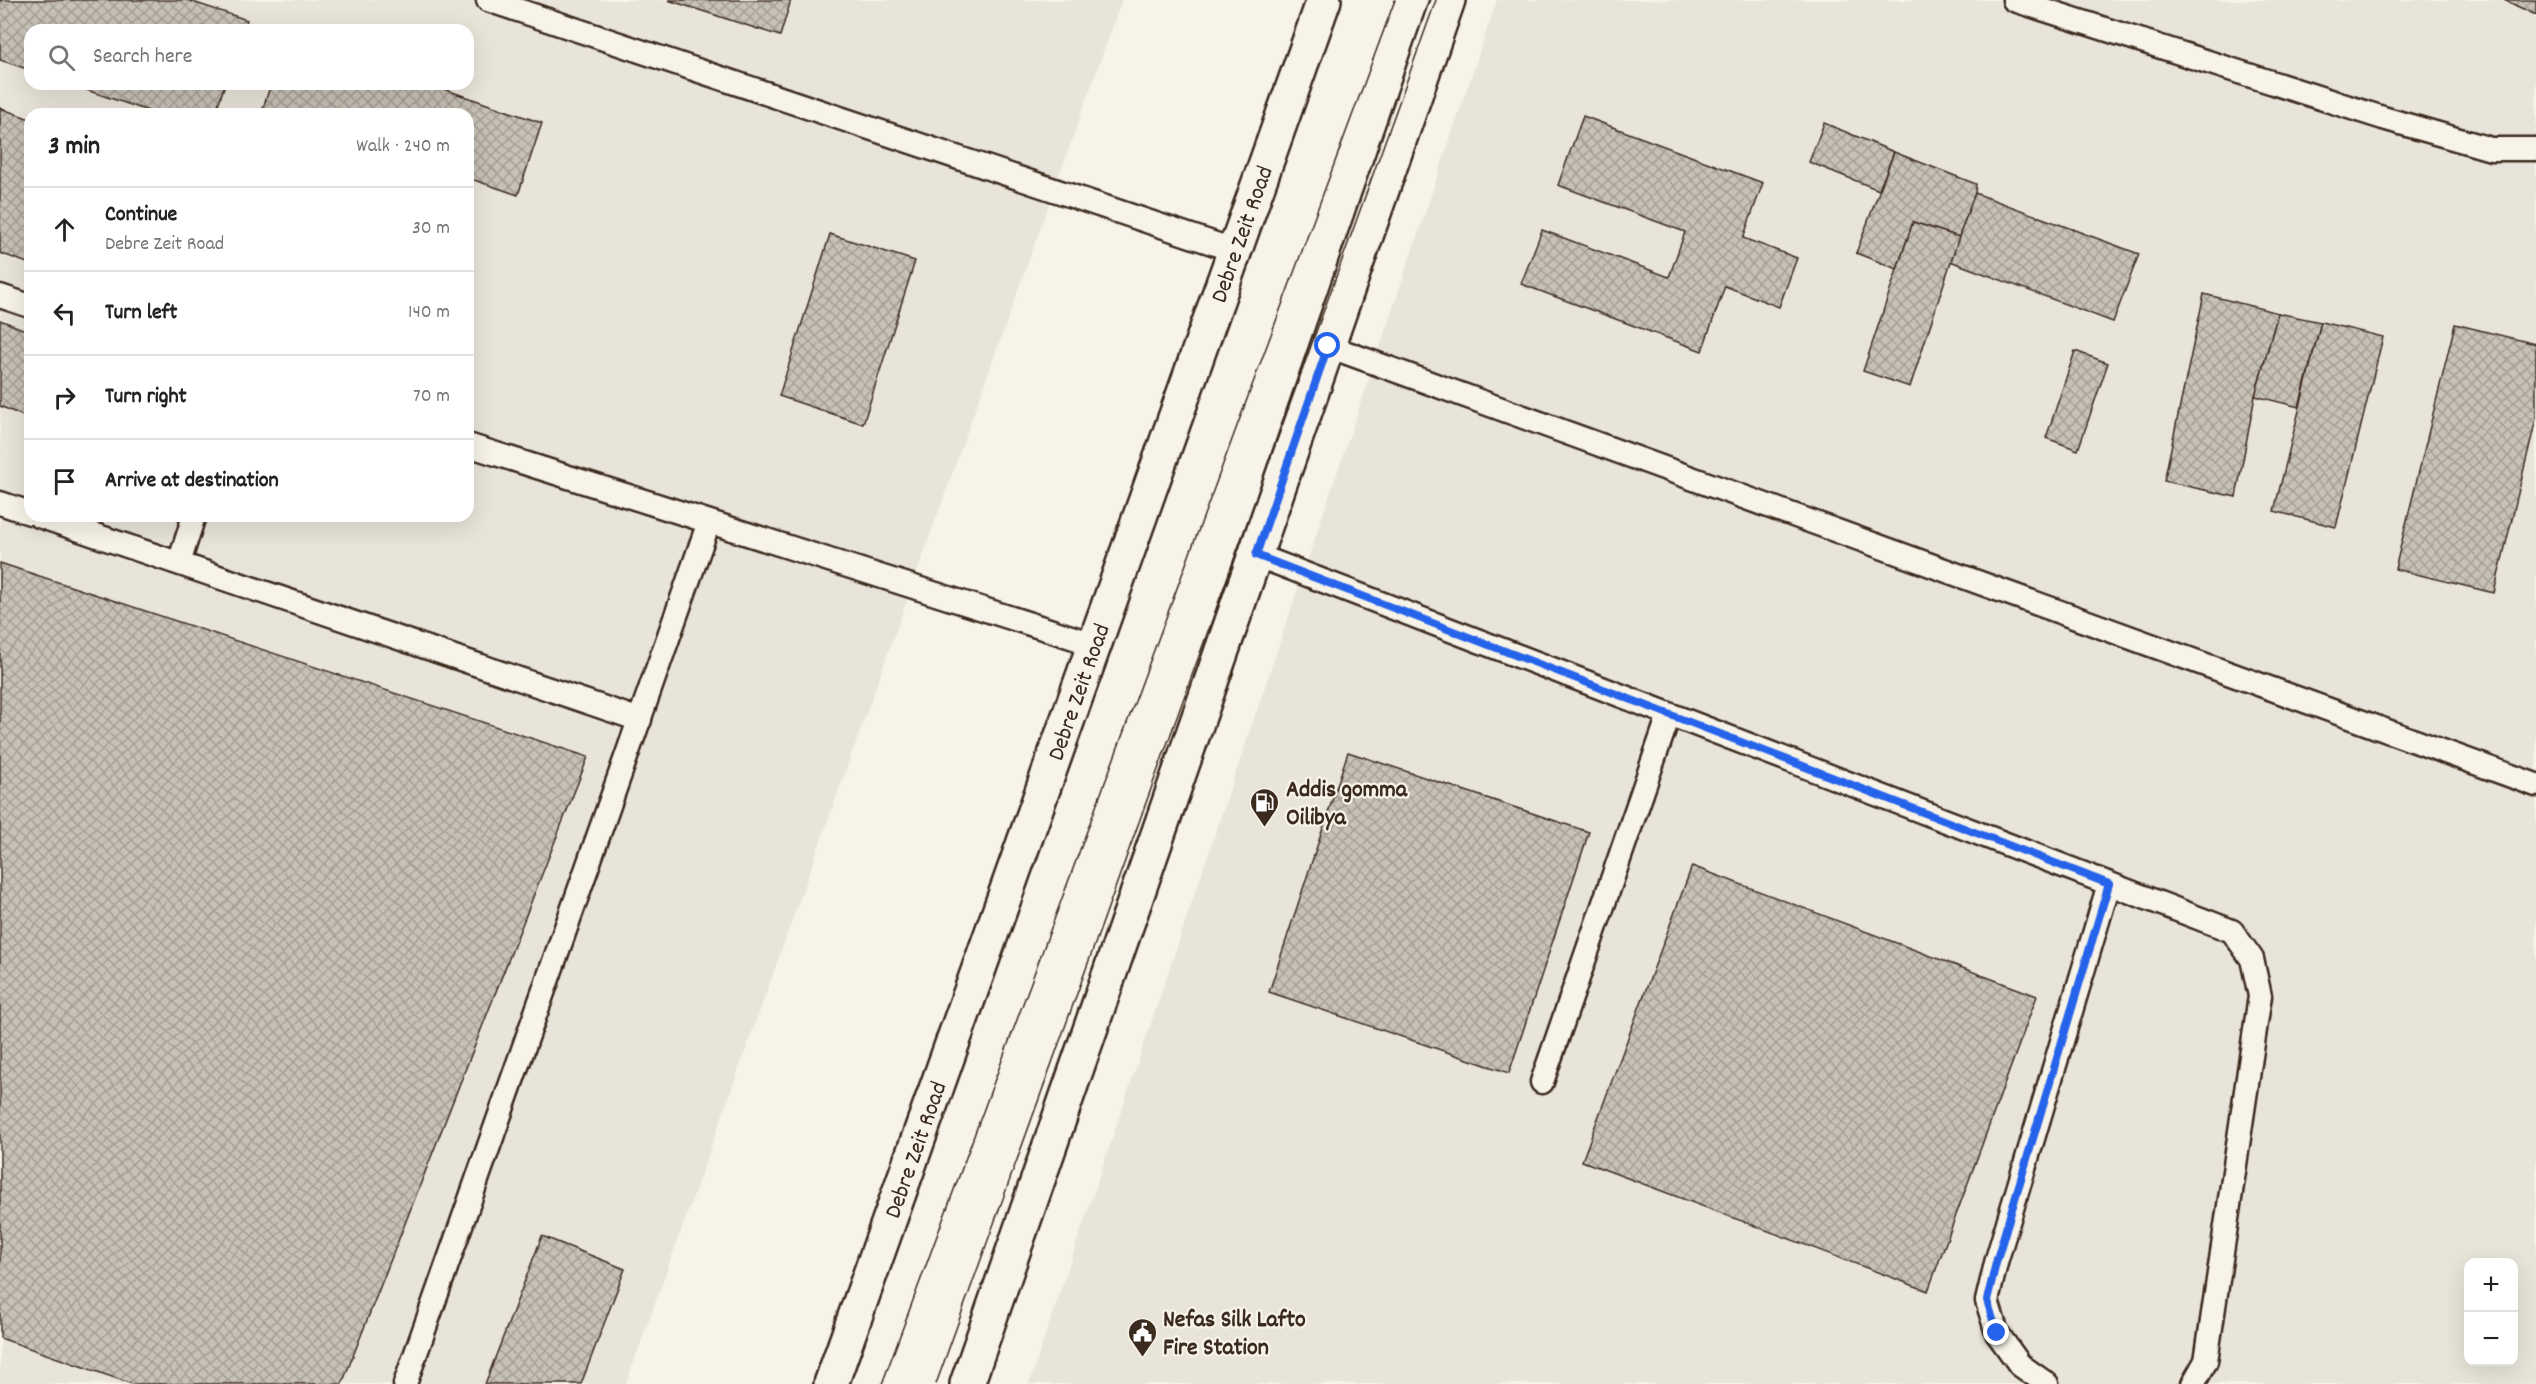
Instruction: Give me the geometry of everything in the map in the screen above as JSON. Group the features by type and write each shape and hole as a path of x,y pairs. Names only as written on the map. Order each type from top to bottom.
{"main road":[{"name":"Debre Zeit Road","path":"831,1384 1324,0"},
{"path":"967,1384 1448,0"}],"lane":[{"path":"488,0 1236,251"},
{"path":"2014,0 2383,118 2469,143 2491,149 2536,149"},
{"path":"0,296 24,304"},
{"path":"1328,346 2536,785"},
{"path":"474,447 1093,644"},
{"path":"0,503 24,511"},
{"path":"57,522 640,720"},
{"path":"179,563 192,522"},
{"path":"405,1384 710,522"},
{"path":"1256,555 2232,931 2252,959 2260,996 2206,1361 2193,1384"},
{"path":"1542,1082 1669,715"},
{"path":"2047,1384 2020,1365 1997,1333 1987,1300 2000,1248 2109,884"}],"shaded area":[{"path":"0,0 1122,0 626,1384 0,1384"},
{"path":"1497,0 2536,0 2536,1384 1029,1384"}],"building":[{"path":"0,0 187,0 247,20 245,24 24,24 24,68 0,60"},
{"path":"668,0 791,0 780,36"},
{"path":"2504,0 2536,0 2536,15"},
{"path":"87,90 223,90 217,108 139,108"},
{"path":"269,90 446,90 542,123 518,195 474,180 474,108 263,108"},
{"path":"0,108 24,117 24,262 0,253"},
{"path":"1583,116 1763,183 1743,238 1797,258 1779,307 1725,286 1702,351 1521,284 1542,230 1669,277 1685,232 1558,185"},
{"path":"1824,123 1894,152 1879,190 1809,162"},
{"path":"1894,152 1976,184 1959,237 1913,222 1897,269 1856,253"},
{"path":"1975,193 2139,254 2113,322 1950,261"},
{"path":"1913,222 1959,237 1910,387 1863,371"},
{"path":"830,234 915,261 863,424 779,396"},
{"path":"2204,294 2278,313 2255,396 2236,497 2164,481"},
{"path":"2278,313 2321,322 2299,407 2255,396"},
{"path":"0,320 24,330 24,416 0,406"},
{"path":"2321,322 2383,337 2336,527 2274,511"},
{"path":"2455,324 2536,344 2536,419 2494,593 2395,569"},
{"path":"2075,351 2108,363 2078,450 2046,438"},
{"path":"0,563 588,757 342,1384 132,1384 0,1338"},
{"path":"1348,752 1589,832 1509,1073 1269,992"},
{"path":"1692,866 2037,996 1928,1291 1582,1161"},
{"path":"542,1236 625,1269 581,1384 485,1384"}],"tram line":[{"path":"882,1384 1395,0"},
{"path":"936,1384 1436,0"}],"place":[{"name":"Addis gomma Oilibya","path":"1265,828"},
{"name":"Nefas Silk Lafto Fire Station","path":"1142,1358"}],"route":[{"path":"1328,346 1256,555 2109,884 1997,1259 1987,1300 1997,1333"}]}
